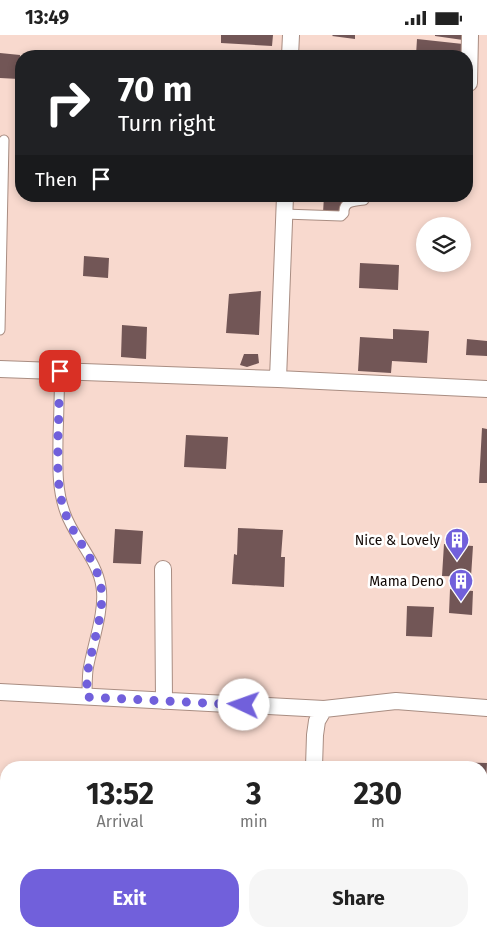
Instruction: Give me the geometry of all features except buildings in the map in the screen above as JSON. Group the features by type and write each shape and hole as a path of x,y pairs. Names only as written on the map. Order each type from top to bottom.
{"street":[{"path":"290,50 291,35"},
{"path":"470,35 470,50"},
{"path":"278,379 285,202"},
{"path":"0,369 487,389"},
{"path":"163,569 164,701"},
{"path":"0,692 324,709 396,701 487,708"},
{"path":"314,761 317,721 324,709"},
{"path":"322,761 324,709"}],"lane":[{"path":"0,330 4,140"},
{"path":"284,214 341,216 346,205 350,202"},
{"path":"60,371 58,455 61,500 70,525 99,577 102,588 100,615 88,672 86,697"}],"place":[{"name":"Nice & Lovely","path":"457,561"},
{"name":"Mama Deno","path":"461,602"}],"route":[{"path":"60,371 58,455 61,500 70,525 90,559 102,588 100,615 88,672 86,697 244,705"}]}
